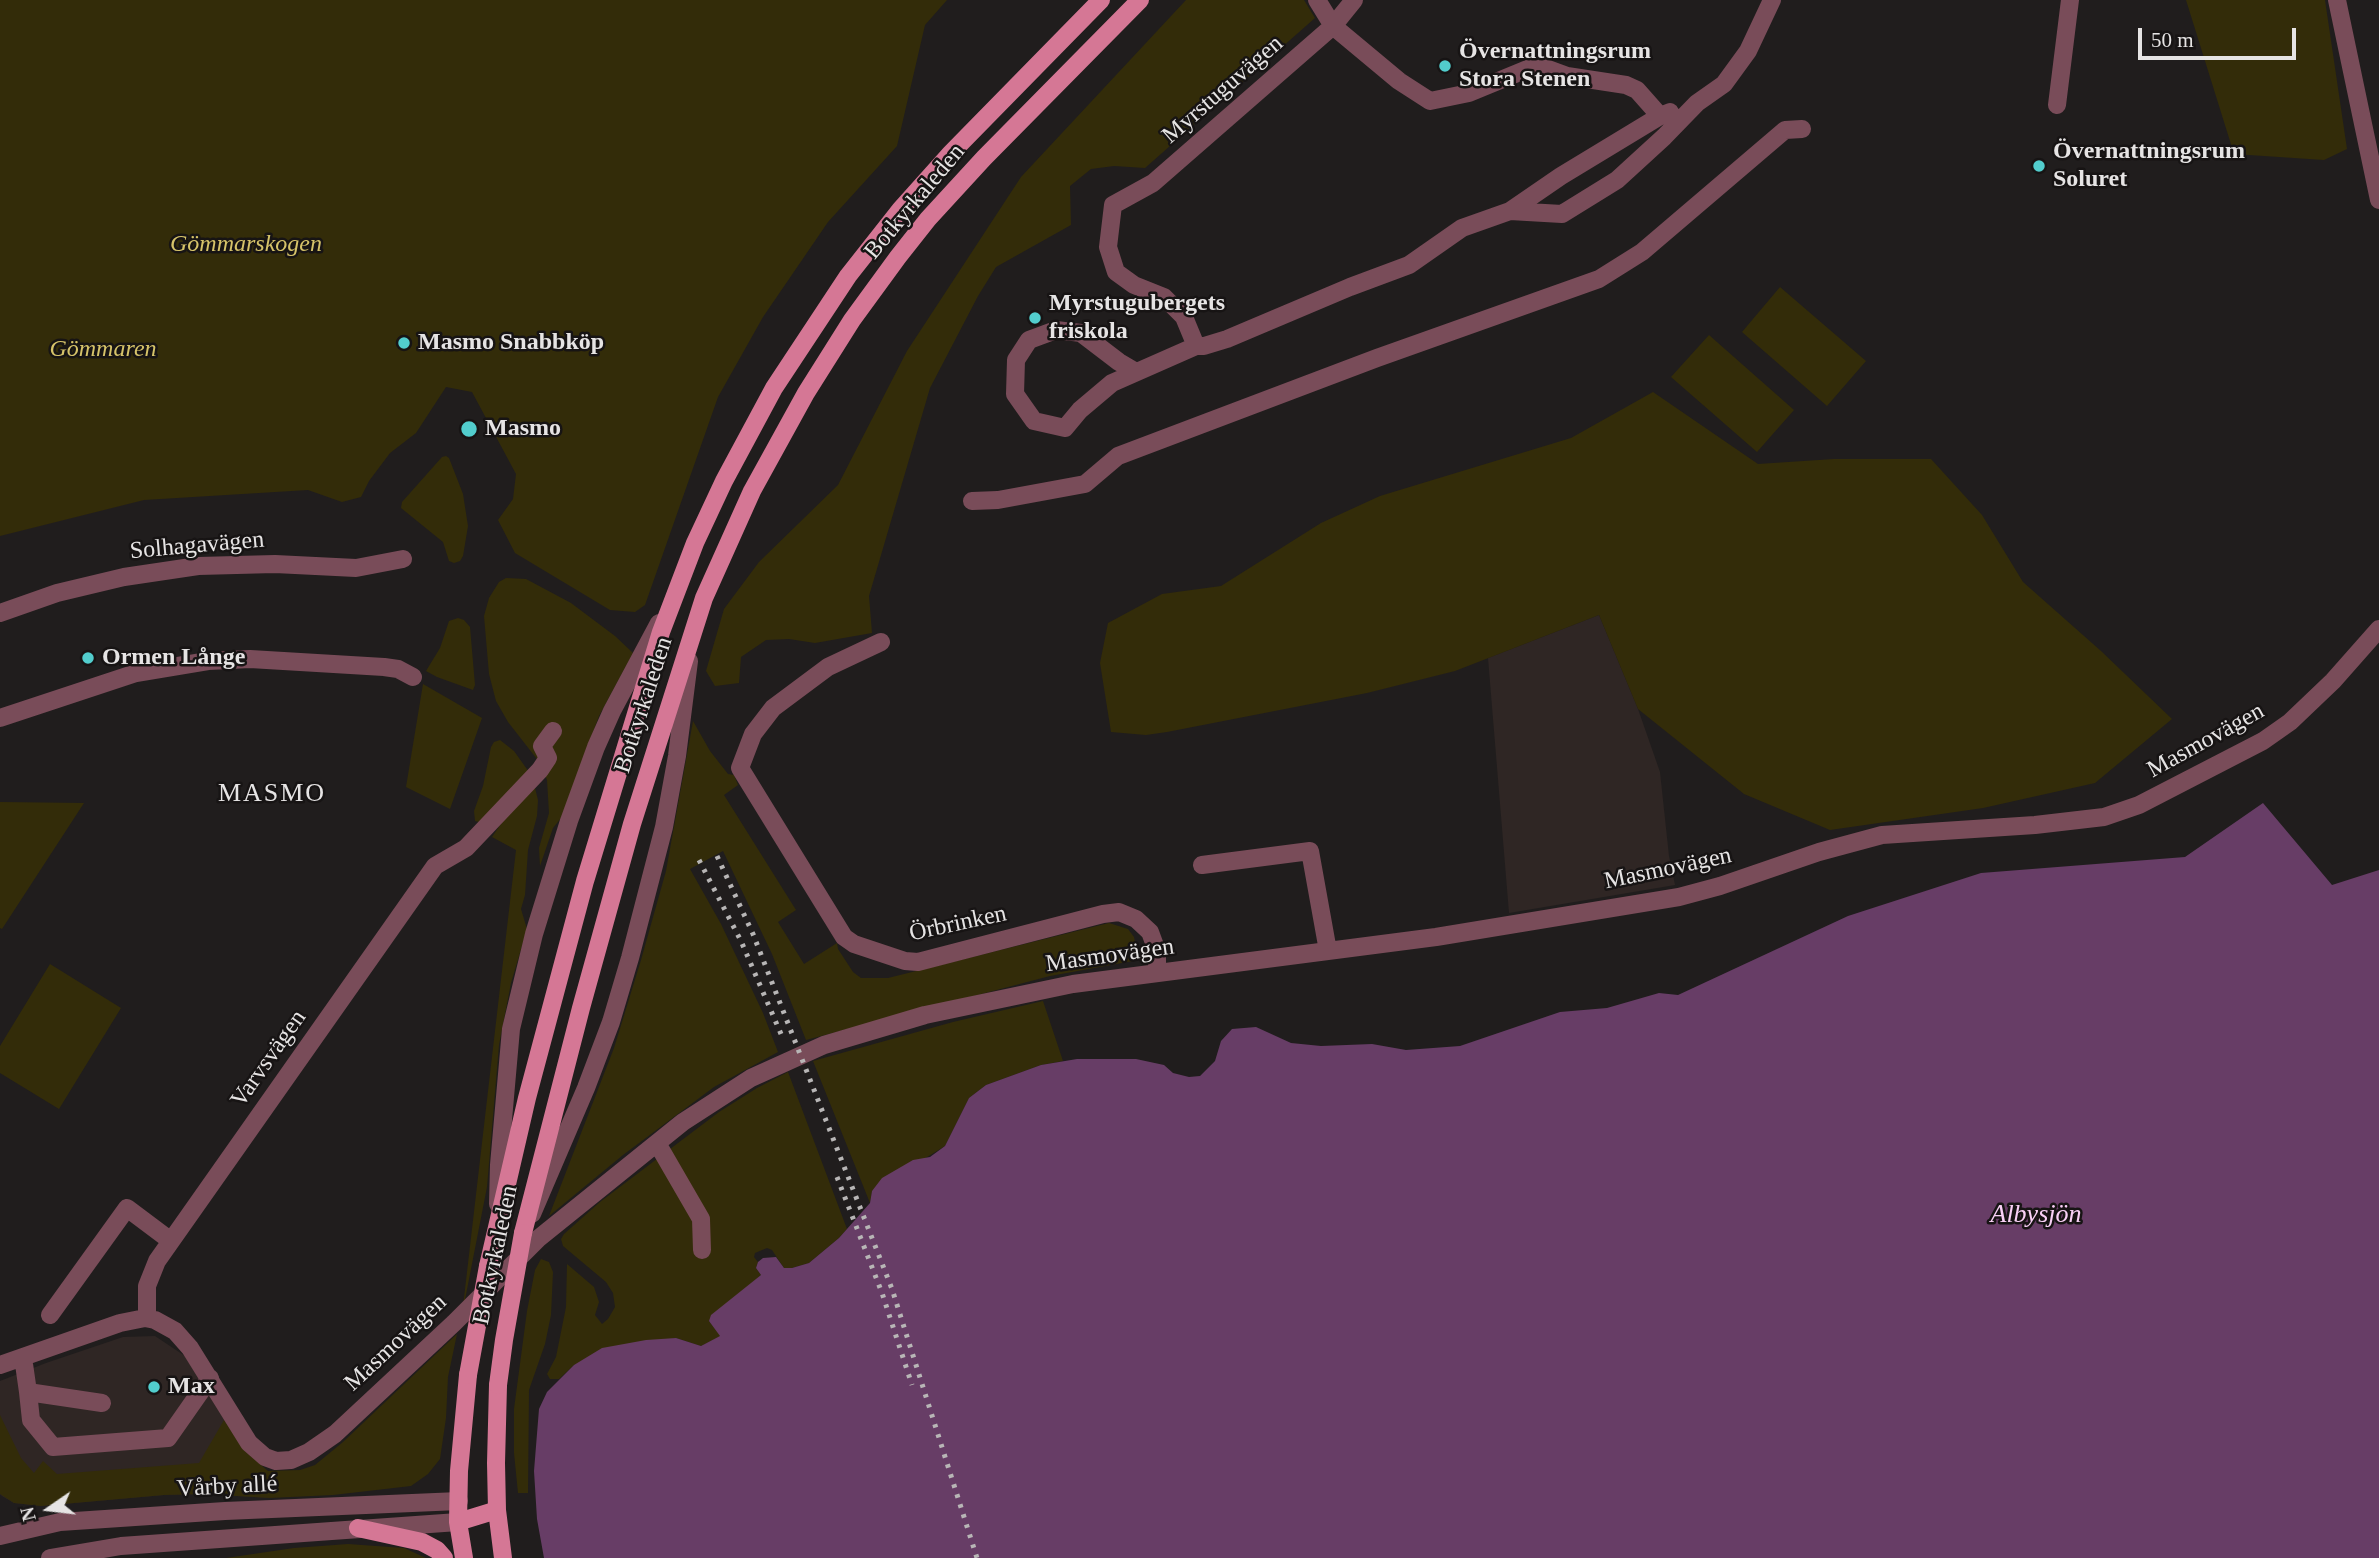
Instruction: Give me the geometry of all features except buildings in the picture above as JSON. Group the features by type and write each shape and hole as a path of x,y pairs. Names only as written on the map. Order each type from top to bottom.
{"main road":[{"name":"Botkyrkaleden","path":"464,1558 458,1522 464,1409 488,1266 527,1098 585,881 674,595 711,508 755,422 794,355 848,276 900,210 950,153 1101,0"},
{"name":"Botkyrkaleden","path":"503,1558 497,1510 498,1385 523,1233 632,824 695,626 717,568 768,459 852,320 928,219 984,158 1140,0"},
{"path":"459,1501 497,1510"},
{"path":"458,1522 497,1510"},
{"path":"358,1528 422,1542 437,1550 444,1558"}],"street":[{"path":"1317,0 1333,26 1399,81 1430,101 1469,93 1537,65 1567,76 1626,85 1637,90 1660,116"},
{"name":"Myrstuguvägen","path":"1196,346 1184,317 1164,297 1134,285 1116,272 1108,247 1113,205 1153,183 1333,26 1354,0"},
{"path":"1510,211 1562,214 1617,180 1697,103 1724,84 1748,51 1772,0"},
{"path":"2057,105 2070,0"},
{"path":"2337,0 2379,200"},
{"path":"1136,372 1081,332 1056,330 1029,340 1016,360 1016,394 1034,421 1065,428 1112,383 1196,346 1227,339 1409,265 1462,228 1510,211 1561,176 1660,116 1697,103"},
{"path":"972,501 998,500 1085,484 1118,456 1130,451 1377,358 1599,279 1642,252 1785,130 1802,130"},
{"name":"Solhagavägen","path":"0,613 57,593 124,577 198,566 275,564 356,568 403,559"},
{"path":"498,1223 500,1152 511,1029 534,934 569,821 596,747 612,711 674,595"},
{"path":"523,1233 549,1180 586,1088 611,1022 634,945 666,815 695,626"},
{"name":"Masmovägen","path":"147,1318 175,1331 190,1348 249,1443 265,1457 283,1461 309,1452 335,1434 454,1323 539,1238 657,1143 721,1096 751,1078 824,1045 925,1015 1073,984 1436,937 1679,897 1819,852 1882,835 2087,821 2117,814 2263,741 2290,722 2333,681 2379,629"},
{"name":"Örbrinken","path":"881,642 828,667 773,708 753,734 740,768 844,937 854,944 905,961 918,962 1119,912 1136,919 1150,932 1157,951 1157,973"},
{"path":"0,718 136,673 208,661 250,659 384,667 398,669 413,677"},
{"name":"Varvsvägen","path":"147,1318 146,1294 157,1261 436,866 466,848 547,762 547,754 542,746 553,731"},
{"path":"1202,865 1310,851 1328,951"},
{"path":"657,1143 701,1219 702,1250"},
{"path":"50,1315 127,1208 171,1241"},
{"path":"0,1365 120,1323 147,1318"},
{"path":"23,1357 31,1420 53,1447 167,1438 210,1378"},
{"path":"28,1392 102,1403"},
{"name":"Vårby allé","path":"0,1536 60,1522 225,1511 459,1501"},
{"name":"Vårby allé","path":"50,1558 121,1546 458,1522"}],"shaded area":[{"path":"1599,615 1638,709 1660,772 1669,856 1675,885 1509,913 1488,658"},
{"path":"155,1336 185,1356 244,1450 268,1472 270,1498 203,1494 164,1495 41,1506 14,1503 2,1496 0,1381 123,1337"}],"green space":[{"name":"Gömmarskogen","path":"0,0 947,0 925,25 897,146 828,222 763,317 718,397 645,605 635,612 610,610 515,553 498,520 513,499 516,474 472,392 446,387 416,433 390,453 369,481 361,497 342,502 308,490 144,500 0,536"},
{"path":"1186,0 1304,0 1315,18 1145,168 1114,166 1091,169 1070,186 1071,225 996,267 930,388 869,596 872,633 815,643 789,639 766,640 741,657 739,683 715,686 706,671 724,609 759,562 838,485 907,351 1021,177"},
{"path":"2186,0 2325,0 2347,149 2324,160 2234,154"},
{"path":"1780,287 1866,361 1827,406 1742,332"},
{"path":"1709,335 1794,410 1757,452 1671,377"},
{"path":"1653,392 1758,464 1834,459 1931,459 1982,515 2023,582 2172,719 2095,783 1983,808 1830,830 1744,794 1638,709 1599,615 1455,671 1367,693 1167,732 1146,735 1111,732 1100,663 1108,623 1162,594 1221,586 1321,523 1380,496 1571,438"},
{"path":"446,456 463,494 468,526 463,556 460,561 454,563 449,561 443,542 401,508 402,502 442,457"},
{"path":"506,578 526,579 571,603 633,653 599,716 540,866 539,848 549,813 547,780 540,763 508,722 496,701 489,674 484,616 489,598 499,582"},
{"path":"458,618 470,627 475,685 473,690 426,671 440,648 449,621"},
{"path":"423,684 482,718 450,809 406,787"},
{"path":"693,721 710,751 728,774 734,775 738,785 724,795 796,910 778,922 804,964 837,943 853,972 861,978 888,978 1109,923 1128,929 1134,937 1137,952 1133,961 1050,976 806,1040 772,954 723,851 690,869 721,924 763,1013 778,1052 714,1087 623,1155 549,1216 614,1048 641,960 666,871"},
{"path":"500,740 514,751 529,772 483,823 475,821 474,811 483,786 491,747 494,742"},
{"path":"535,788 538,800 537,816 528,850 525,895 521,909 527,929 511,983 499,1045 487,1187 462,1315 516,850 492,837 514,805 530,789"},
{"path":"0,802 84,803 2,929 0,928"},
{"path":"50,964 121,1008 59,1109 0,1073 0,1046"},
{"path":"1043,1001 1063,1061 1041,1065 986,1085 969,1098 945,1146 872,1191 870,1203 813,1061 953,1022"},
{"path":"788,1072 847,1229 809,1263 792,1268 784,1268 772,1250 767,1248 755,1253 754,1257 758,1262 756,1268 761,1275 709,1321 721,1336 701,1346 676,1338 574,1365 559,1379 550,1379 547,1374 556,1357 566,1307 567,1264 594,1287 599,1302 595,1315 602,1324 615,1307 613,1293 606,1282 563,1246 561,1239 564,1234 600,1202 719,1112"},
{"path":"541,1259 549,1262 553,1272 551,1315 545,1344 529,1390 528,1493 518,1493 514,1409 527,1311 535,1270"},
{"path":"457,1334 448,1377 440,1459 428,1474 411,1486 333,1495 270,1498 203,1494 164,1495 41,1506 14,1503 0,1494 0,1415 21,1458 34,1473 43,1461 57,1474 199,1463 224,1420 244,1450 268,1471 300,1470 315,1465"},
{"path":"348,1544 404,1548 426,1558 226,1558 294,1548"}],"water":[{"name":"Albysjön","path":"2263,803 2332,885 2379,870 2379,1558 544,1558 537,1519 534,1471 539,1409 547,1392 574,1365 602,1348 676,1338 701,1346 720,1336 709,1321 711,1315 761,1275 756,1268 758,1262 763,1258 776,1257 784,1268 809,1263 839,1238 870,1203 872,1191 882,1178 913,1160 930,1157 945,1146 969,1098 986,1085 1041,1065 1077,1059 1136,1059 1164,1065 1173,1073 1189,1077 1200,1076 1215,1061 1221,1041 1232,1029 1256,1027 1291,1043 1321,1046 1372,1044 1406,1050 1460,1046 1560,1012 1607,1008 1659,993 1678,995 1848,916 1981,873 2185,857"}],"railway":[{"path":"717,856 753,934 892,1289 977,1558"},
{"path":"699,860 741,941 781,1034"},
{"path":"837,1177 882,1293 912,1385"}],"place":[{"name":"Övernattningsrum Stora Stenen","path":"1445,66"},
{"name":"Övernattningsrum Soluret","path":"2039,166"},
{"name":"Myrstugubergets friskola","path":"1035,318"},
{"name":"Masmo Snabbköp","path":"404,343"},
{"name":"Masmo","path":"469,429"},
{"name":"Ormen Långe","path":"88,658"},
{"name":"Max","path":"154,1387"}],"district":[{"name":"MASMO","path":"272,794"}],"park label":[{"name":"Gömmaren","path":"103,350"}]}
